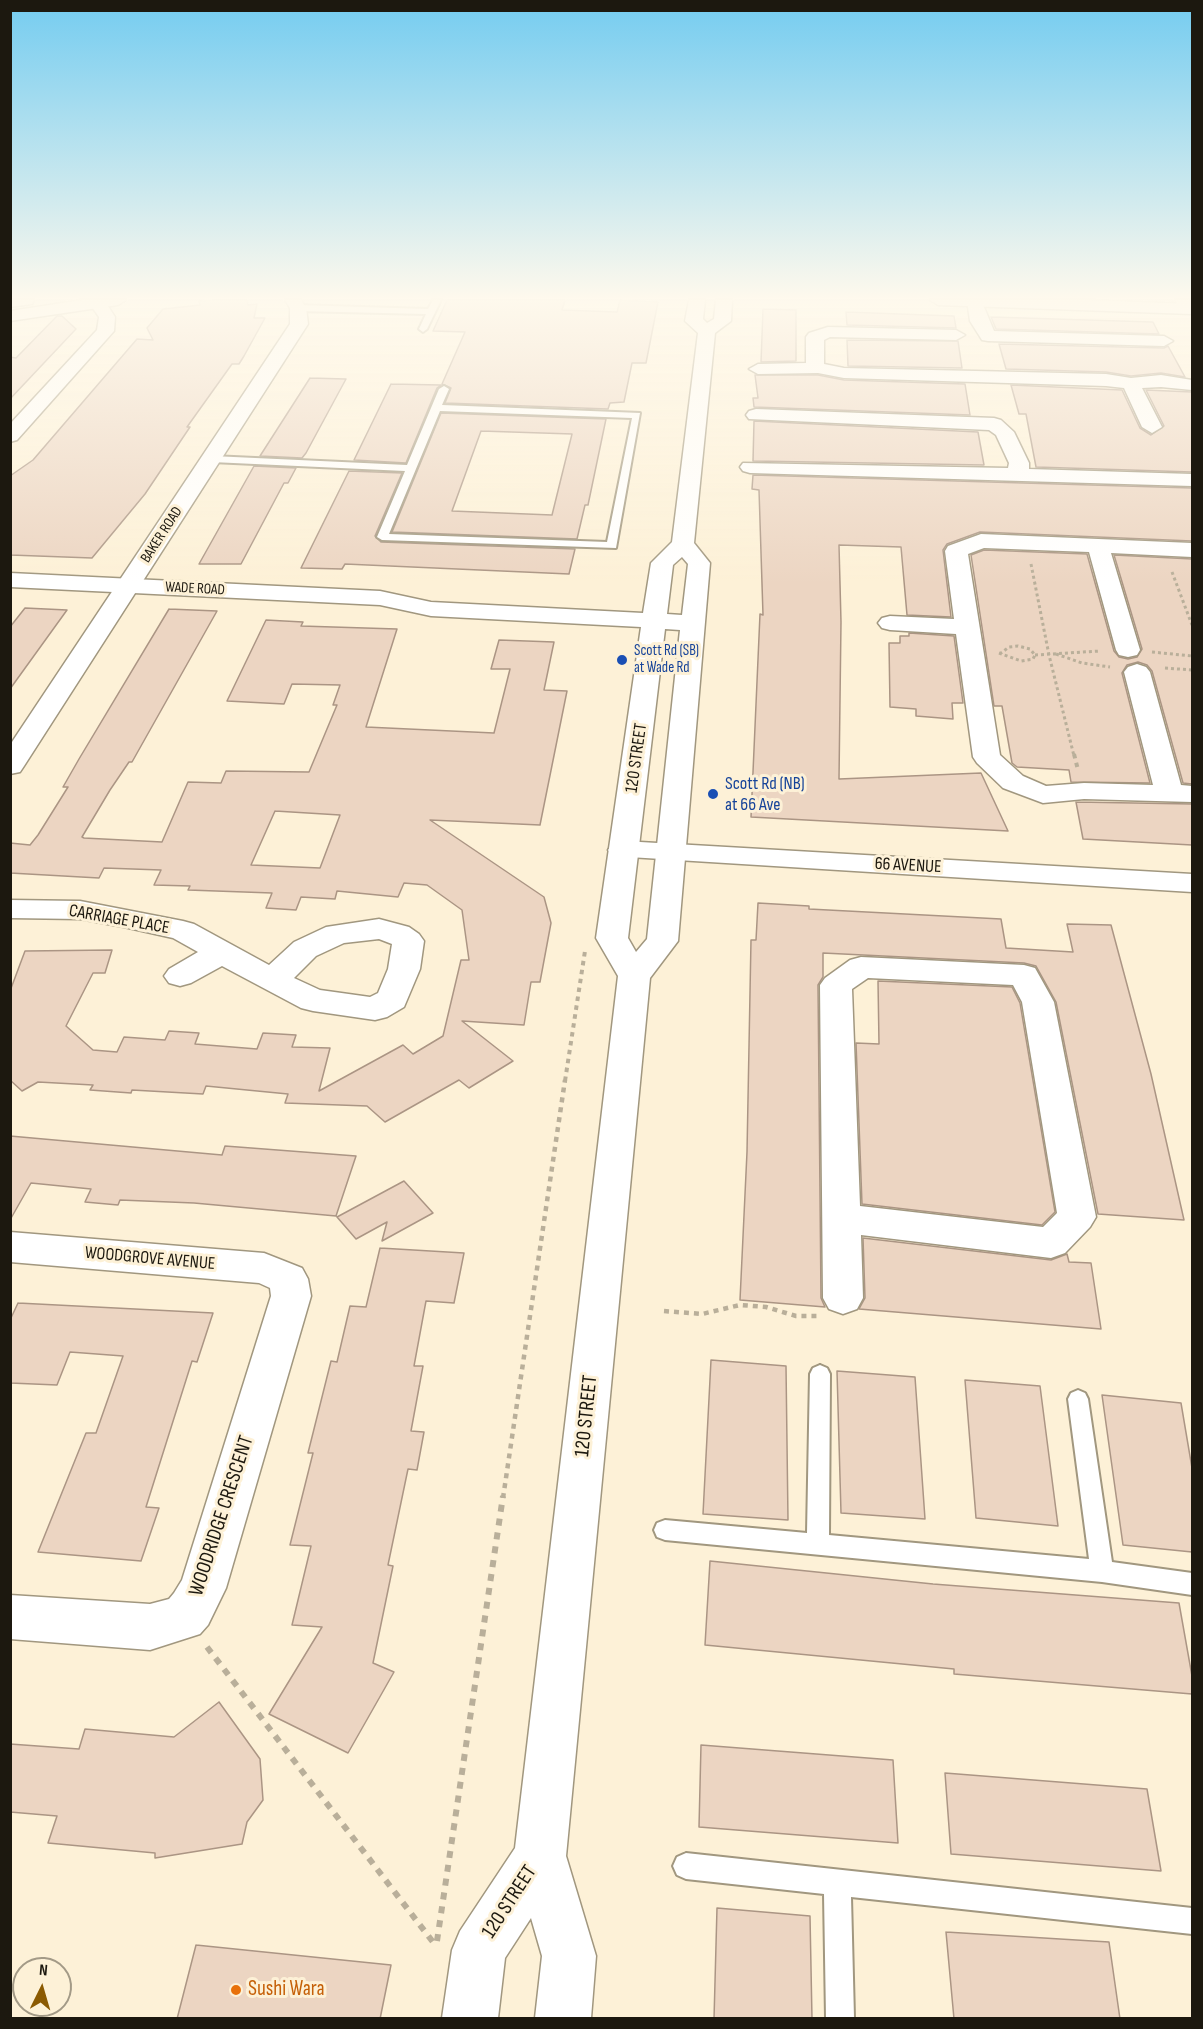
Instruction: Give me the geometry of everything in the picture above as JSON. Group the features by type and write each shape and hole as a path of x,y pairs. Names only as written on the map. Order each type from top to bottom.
{"street":[{"path":"10,436 47,395"},
{"name":"BAKER ROAD","path":"10,766 253,395"},
{"path":"634,976 662,941 699,563 684,544 700,395"},
{"path":"993,395 1001,411 994,424"},
{"path":"1136,395 1158,441 1184,479"},
{"path":"756,415 994,424 1004,432 1019,463 1018,473"},
{"path":"750,467 961,475 1018,473 1184,479"},
{"path":"1098,546 1132,661 1181,793 1084,791 1043,795 1013,782 987,757 956,551 981,542 1027,543 1098,546 1163,549 1192,550"},
{"name":"120 STREET","path":"563,2019 569,1956 540,1856 634,976 612,938 662,563 684,544"},
{"name":"WADE ROAD","path":"10,580 380,598 431,609 694,612"},
{"path":"890,623 967,627"},
{"path":"10,721 38,722"},
{"name":"66 AVENUE","path":"623,850 1192,883"},
{"name":"CARRIAGE PLACE","path":"10,909 80,910 124,917 183,931 272,980"},
{"path":"180,976 222,952"},
{"path":"842,1218 1051,1243 1077,1217 1038,1002 1024,975 861,967 836,985 843,1298"},
{"name":"WOODGROVE AVENUE","path":"10,1247 264,1269 288,1279"},
{"name":"WOODRIDGE CRESCENT","path":"10,1617 150,1627 183,1618 203,1588 288,1307 291,1296 288,1279"},
{"name":"120 STREET","path":"470,2019 479,1950 540,1856"}],"lane":[{"path":"436,408 637,415 612,546 382,537 411,468 436,408 442,395"},
{"path":"212,459 411,468"},
{"path":"818,1543 819,1374"},
{"path":"1078,1399 1102,1571"},
{"path":"665,1530 1102,1571 1192,1584"},
{"path":"686,1866 1192,1921"},
{"path":"837,1882 840,2019"}],"path":[{"path":"1027,543 1049,655 1084,791"},
{"path":"1163,549 1192,625"},
{"path":"1018,646 1030,649 1035,655 1033,659 1021,661 1008,658 1001,653 1009,647 1018,646"},
{"path":"1035,655 1055,653"},
{"path":"201,1640 436,1946 586,947"},
{"path":"664,1311 702,1314 740,1305 766,1306 796,1316 821,1316 836,1310 843,1298"}],"building":[{"path":"89,395 210,395 145,494 92,558 10,555 10,476 33,460"},
{"path":"299,395 338,395 302,458 260,456"},
{"path":"386,395 434,395 406,463 354,460"},
{"path":"448,395 626,395 624,402 610,403 608,409 445,403"},
{"path":"758,395 967,395 970,415 754,407 753,398 758,398"},
{"path":"1014,395 1124,395 1140,428 1151,435 1164,426 1148,395 1192,395 1192,472 1036,467 1026,414 1019,414"},
{"path":"441,413 606,419 588,505 585,505 577,539 392,532","holes":["481,431 572,434 552,515 452,511"]},
{"path":"754,421 978,432 984,465 753,461"},
{"path":"254,466 296,468 288,483 284,483 241,564 199,564"},
{"path":"349,471 402,473 375,536 381,542 575,549 569,574 345,564 342,569 301,568"},
{"path":"753,475 1192,488 1192,541 980,532 947,544 943,550 951,617 907,615 901,547 839,545 841,622 839,779 981,773 1008,831 751,817 760,614 763,615 759,490 752,489"},
{"path":"984,550 1087,554 1114,651 1119,657 1128,659 1137,657 1142,649 1114,555 1192,559 1192,784 1183,783 1152,671 1147,665 1138,662 1127,665 1122,673 1150,783 1071,782 1069,770 1017,767 1012,763 1002,706 994,706 971,555"},
{"path":"25,608 67,610 10,689 10,627"},
{"path":"169,609 217,611 132,762 129,762 110,790 82,837 84,838 162,842 188,782 221,783 226,771 309,772 337,705 333,705 340,685 292,684 284,704 227,701 266,620 303,622 301,626 397,629 366,727 494,733 510,669 491,669 499,640 554,642 544,690 567,691 540,825 430,820 544,897 551,923 540,982 531,982 524,1025 462,1021 513,1061 469,1088 459,1080 385,1122 367,1106 285,1103 288,1094 206,1086 203,1094 132,1090 131,1093 90,1090 93,1085 38,1082 22,1091 10,1080 10,991 25,951 112,950 105,973 93,973 66,1026 93,1050 117,1052 124,1037 165,1040 169,1031 199,1033 195,1044 257,1049 263,1033 296,1035 292,1047 330,1048 319,1091 403,1045 413,1054 443,1036 461,960 469,960 462,910 427,885 404,883 398,897 337,891 335,899 301,897 296,910 266,908 272,893 188,890 190,886 154,885 161,870 104,868 99,878 10,873 10,843 30,845 68,787 63,787","holes":["275,811 340,815 320,868 251,865"]},
{"path":"909,633 954,636 963,703 952,703 953,719 916,716 916,709 890,707 889,643 900,643 900,636 909,636"},
{"path":"1076,802 1192,804 1192,845 1083,839"},
{"path":"758,903 809,906 809,909 1001,919 1006,948 1073,952 1067,924 1111,925 1151,1074 1184,1220 1098,1214 1056,1002 1036,966 1024,963 823,953 823,977 818,985 821,1298 825,1307 740,1300 747,1152 751,940 756,940"},
{"path":"878,981 1012,987 1020,1003 1055,1212 1042,1225 862,1204 856,1043 879,1044"},
{"path":"10,1136 222,1155 225,1146 356,1156 336,1216 194,1203 120,1200 118,1205 85,1202 91,1189 31,1183 10,1220"},
{"path":"404,1181 433,1213 382,1241 387,1222 356,1239 337,1217"},
{"path":"863,1238 1051,1260 1067,1254 1069,1262 1091,1263 1101,1329 859,1309 865,1298"},
{"path":"380,1248 464,1253 454,1303 426,1301 414,1366 423,1366 411,1431 424,1432 417,1470 408,1469 388,1565 393,1566 373,1663 394,1672 348,1753 269,1714 322,1627 292,1625 311,1546 290,1545 313,1453 308,1453 331,1361 337,1362 350,1306 366,1307"},
{"path":"18,1303 213,1313 197,1362 192,1361 146,1507 159,1508 141,1561 38,1552 86,1433 96,1433 123,1356 70,1352 57,1385 10,1383 10,1320"},
{"path":"711,1360 786,1366 788,1520 703,1514"},
{"path":"837,1371 915,1377 925,1519 841,1513"},
{"path":"965,1380 1040,1386 1058,1526 976,1518"},
{"path":"1102,1395 1181,1403 1192,1468 1192,1552 1123,1545"},
{"path":"710,1561 933,1584 1179,1603 1192,1676 1192,1694 954,1674 954,1669 705,1645"},
{"path":"219,1702 260,1759 263,1800 247,1822 242,1844 155,1858 155,1853 48,1843 57,1816 10,1812 10,1744 79,1749 85,1729 174,1737"},
{"path":"701,1745 893,1760 898,1843 699,1827"},
{"path":"945,1773 1147,1789 1161,1871 951,1854"},
{"path":"717,1908 810,1916 812,2019 714,2019"},
{"path":"946,1932 1109,1942 1120,2019 954,2019"},
{"path":"196,1945 391,1965 380,2019 177,2019"}],"place":[{"name":"Scott Rd (SB) at Wade Rd","path":"622,660"},
{"name":"Scott Rd (NB) at 66 Ave","path":"713,794"},
{"name":"Sushi Wara","path":"236,1990"}]}
